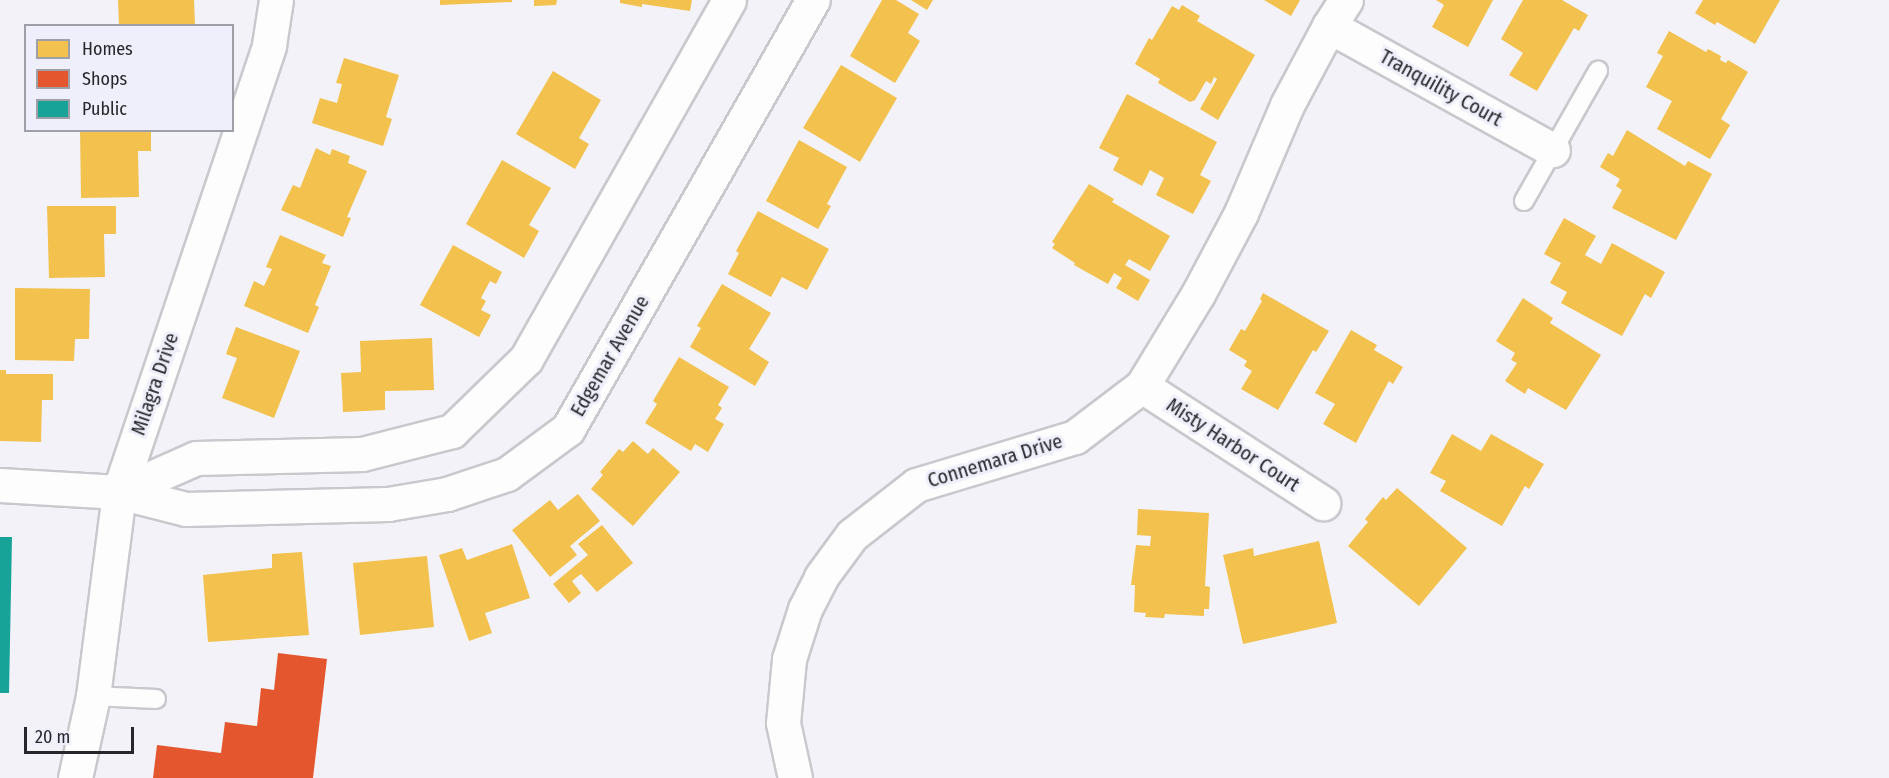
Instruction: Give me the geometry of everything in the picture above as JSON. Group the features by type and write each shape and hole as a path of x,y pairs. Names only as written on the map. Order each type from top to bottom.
{"street":[{"name":"Milagra Drive","path":"75,778 93,696 119,492 269,45 276,0"},
{"name":"Edgemar Avenue","path":"119,492 196,458 363,454 452,431 526,359 729,0"},
{"name":"Edgemar Avenue","path":"0,485 119,492 186,509 388,504 447,494 507,474 568,429 813,0"},
{"name":"Tranquility Court","path":"1337,13 1553,150"},
{"name":"Connemara Drive","path":"795,778 783,723 789,659 810,598 821,577 852,535 916,485 1075,437 1142,387 1198,294 1241,213 1287,105 1337,13"},
{"name":"Misty Harbor Court","path":"1142,387 1323,503"}],"lane":[{"path":"1524,201 1598,71"},
{"path":"93,696 156,699"}],"building: Homes":[{"path":"118,0 194,0 195,24 119,24"},
{"path":"440,0 512,0 512,2 440,5"},
{"path":"534,0 557,0 556,5 534,6"},
{"path":"620,0 692,0 690,11 642,4 642,7 620,3"},
{"path":"882,0 896,0 919,14 908,33 920,41 895,83 850,56"},
{"path":"911,0 933,0 927,10"},
{"path":"1264,0 1300,0 1291,16"},
{"path":"1436,0 1493,0 1468,47 1432,27 1444,5"},
{"path":"1523,0 1562,0 1588,15 1579,31 1574,28 1537,91 1509,75 1523,53 1501,39"},
{"path":"1703,0 1780,0 1755,44 1717,22 1715,25 1695,13"},
{"path":"1182,5 1200,16 1197,21 1255,55 1218,120 1200,109 1217,79 1214,77 1211,84 1206,81 1195,100 1190,102 1158,83 1160,79 1135,64 1149,38 1152,40 1172,6 1179,10"},
{"path":"1669,31 1706,52 1708,49 1721,56 1720,60 1726,63 1728,60 1748,72 1721,119 1730,125 1710,159 1657,129 1672,101 1646,87 1663,56 1657,53"},
{"path":"344,58 399,75 386,117 392,119 383,146 312,123 320,98 337,103 342,84 336,83"},
{"path":"841,65 897,98 860,162 803,128"},
{"path":"553,71 601,100 579,138 589,144 575,169 516,134"},
{"path":"1127,94 1217,142 1200,175 1211,181 1193,214 1156,195 1164,178 1150,170 1142,186 1113,170 1119,158 1099,148"},
{"path":"1627,130 1685,166 1688,161 1712,174 1676,240 1612,208 1622,190 1616,186 1620,179 1600,167 1608,153 1613,156"},
{"path":"80,132 151,132 151,151 138,151 139,197 81,198"},
{"path":"799,140 847,167 827,204 831,206 818,229 766,201"},
{"path":"316,148 330,155 332,149 350,156 348,163 367,171 347,217 351,218 343,237 281,210 293,185 300,188"},
{"path":"502,160 551,188 529,225 539,231 524,258 466,224"},
{"path":"1089,184 1114,199 1112,202 1170,236 1150,271 1129,259 1125,265 1150,280 1138,301 1116,288 1122,278 1114,273 1108,284 1074,265 1075,263 1052,248 1055,244 1052,242"},
{"path":"47,206 116,206 116,234 104,234 105,277 49,278"},
{"path":"758,211 829,249 807,290 782,277 771,297 728,274 739,253 736,251"},
{"path":"1564,218 1596,236 1585,255 1601,264 1612,243 1665,272 1651,298 1645,294 1622,336 1561,303 1567,292 1550,283 1561,263 1544,254"},
{"path":"280,235 326,255 322,263 331,266 315,305 319,307 308,333 244,306 254,281 264,286 272,269 266,267"},
{"path":"453,245 502,272 496,284 490,281 481,298 486,301 481,310 491,315 479,337 420,305"},
{"path":"722,284 771,313 749,349 769,362 755,386 690,347 701,328 697,326"},
{"path":"15,288 90,289 89,339 75,339 74,361 15,360"},
{"path":"1263,293 1329,331 1316,352 1313,350 1278,410 1241,389 1252,371 1244,366 1247,361 1229,350 1241,329 1245,331 1262,301 1260,299"},
{"path":"1523,298 1553,318 1550,323 1601,355 1566,410 1528,388 1525,394 1505,381 1517,363 1511,360 1515,353 1496,341"},
{"path":"236,327 300,351 274,418 222,398 237,358 226,354"},
{"path":"1351,330 1377,345 1374,350 1403,367 1393,384 1389,381 1356,443 1323,424 1335,404 1315,393"},
{"path":"432,338 434,390 385,391 385,410 343,412 341,373 361,372 360,341"},
{"path":"679,357 729,387 718,405 722,408 715,419 724,424 708,452 695,444 691,451 645,423 657,404 653,401"},
{"path":"0,370 6,370 6,374 53,374 53,400 42,400 41,442 0,441"},
{"path":"1452,434 1481,451 1491,434 1544,464 1529,489 1525,486 1502,526 1440,491 1446,481 1430,473"},
{"path":"633,441 648,454 653,448 680,472 633,526 591,489 603,475 600,472 619,449 623,452"},
{"path":"1397,488 1467,548 1419,606 1348,546 1368,522 1365,519 1383,497 1386,500"},
{"path":"578,494 600,521 570,546 577,555 550,577 512,530 550,500 558,510"},
{"path":"1138,509 1209,513 1205,586 1210,587 1209,609 1204,609 1204,616 1165,614 1164,618 1145,617 1146,613 1134,612 1135,585 1131,585 1136,545 1150,546 1151,536 1137,535"},
{"path":"602,525 633,563 597,592 581,574 572,581 581,593 569,603 553,584 588,555 578,544"},
{"path":"1319,541 1337,623 1243,644 1223,555 1253,548 1254,556"},
{"path":"512,544 530,598 485,613 492,633 469,641 439,555 462,548 467,560"},
{"path":"302,552 309,635 208,642 203,575 272,568 272,554"},
{"path":"427,556 434,627 360,635 353,563"}],"building: Shops":[{"path":"278,653 327,659 313,778 153,778 157,745 221,753 225,722 257,726 261,688 274,690"}],"building: Public":[{"path":"0,537 12,537 9,693 0,693"}]}
